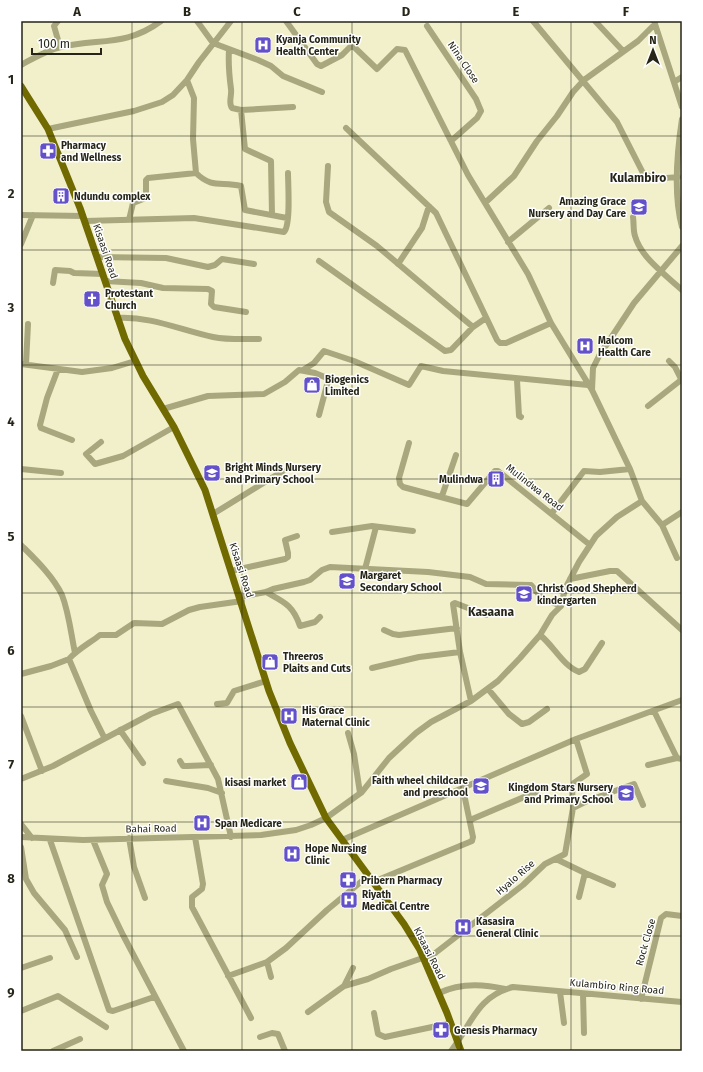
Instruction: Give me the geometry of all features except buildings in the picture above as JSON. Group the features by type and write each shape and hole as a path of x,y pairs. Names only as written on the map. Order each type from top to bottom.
{"main road":[{"name":"Kisaasi Road","path":"21,86 48,129 84,218 117,318 135,361 174,427 205,490 266,681 279,717 326,818 404,924 424,959 451,1022 461,1051"}],"street":[{"path":"58,21 54,26 60,47"},
{"path":"21,65 60,47 125,39 143,32 161,21"},
{"path":"197,21 213,43 258,60 271,66 283,76 322,92"},
{"path":"48,129 153,106 173,95 187,80 213,43 231,21"},
{"path":"286,21 317,64 322,66 342,55 352,45 377,69 397,49 402,48 468,174 528,274 551,323 590,388 630,469 642,501 662,525 677,558"},
{"path":"533,21 584,80 617,122 643,172 650,177 659,179 678,177"},
{"path":"595,21 623,52"},
{"path":"486,202 514,176 537,141 557,116 573,92 584,80 638,41 655,22"},
{"path":"655,22 682,107"},
{"name":"Nina Close","path":"427,26 476,99 481,111 477,118 451,141"},
{"path":"229,50 227,70 231,90 230,104 232,108 241,110 293,107"},
{"path":"674,82 682,77"},
{"path":"187,80 194,98 193,139 196,173 203,181 211,184 241,186 245,210 287,218"},
{"path":"241,110 245,149 271,160 272,215"},
{"path":"682,119 678,177 679,215 682,227"},
{"path":"346,128 429,206 444,229 497,340 503,343 515,340 551,323"},
{"path":"328,166 326,202 329,212 377,246 473,327"},
{"path":"21,215 129,220 178,217 204,219 284,232 287,228 288,172"},
{"path":"129,220 133,203 146,198 146,180 148,178 196,173"},
{"path":"398,264 420,232 429,206"},
{"path":"508,242 549,208"},
{"path":"21,244 33,215"},
{"path":"633,217 636,239 660,272 682,290"},
{"path":"590,388 593,368 599,356 634,303 682,246"},
{"path":"97,257 166,258 208,267 215,265 222,258 254,264"},
{"path":"318,261 446,350 451,350 473,327 486,318"},
{"path":"53,283 55,270 70,271 74,273 141,283 163,288 208,288 212,291 211,304 214,307 246,312"},
{"path":"117,318 134,318 155,321 215,338 259,339"},
{"path":"28,324 23,364 82,372 112,368 135,361"},
{"path":"163,409 208,396 264,394 285,382 297,371 303,370 314,363 324,351 354,361 409,385 421,366 443,371 590,388"},
{"path":"648,406 682,381 675,367 669,361"},
{"path":"58,369 50,387 40,425 42,428 72,440"},
{"path":"303,370 323,375 328,380 318,416"},
{"path":"517,380 519,416 521,417"},
{"path":"101,442 86,454 96,464 123,456 174,427"},
{"name":"Mulindwa Road","path":"409,443 400,472 400,484 403,487 442,496 467,504 495,471 498,471 590,544"},
{"path":"442,496 456,455"},
{"path":"21,469 60,473"},
{"path":"552,513 584,471 600,472 630,469"},
{"path":"213,514 283,471"},
{"path":"326,818 360,793 389,758 416,733 430,722 471,701 488,689 520,658 540,634 552,615 561,606 570,579 590,544 617,517 642,501"},
{"path":"662,525 682,512"},
{"path":"365,569 376,527"},
{"path":"332,532 376,527 413,531"},
{"path":"232,571 285,559 288,557 285,540 297,536"},
{"path":"21,545 50,578 62,595 75,652"},
{"path":"21,674 51,666 69,658 75,652 91,643 100,634 116,634 134,623 162,624 189,610 241,599 310,580 322,570 330,567 428,572 470,577 486,584 531,585 542,598 561,606"},
{"path":"570,579 616,571 682,630"},
{"path":"266,592 288,604 296,614 300,626 315,622 320,617"},
{"path":"471,701 460,652 454,603 486,615"},
{"path":"384,630 399,635 456,628"},
{"path":"540,634 548,640 565,662 579,672 585,669 602,643"},
{"path":"372,668 419,657 460,652"},
{"path":"69,658 91,711 104,737"},
{"path":"217,704 227,703 234,691 266,681"},
{"path":"488,689 510,714 522,724 529,722 547,709"},
{"path":"342,840 576,739 682,700"},
{"path":"21,779 42,771 104,737 151,714 178,704 218,778 231,837"},
{"path":"648,765 680,758 654,711"},
{"path":"21,716 42,771"},
{"path":"120,730 143,763"},
{"path":"348,733 354,754 360,793"},
{"name":"Hyalo Rise","path":"344,986 368,979 403,964 424,959 458,937 523,885 545,864 562,857 566,850 573,808 572,784 586,775 587,772 576,739"},
{"path":"180,761 183,766 211,765"},
{"path":"166,781 208,788 222,793"},
{"path":"573,808 587,801 634,784 643,805"},
{"path":"228,976 267,962 286,948 327,910 371,879 472,841 473,837 463,789"},
{"path":"470,820 536,792"},
{"name":"Bahai Road","path":"21,837 50,840 93,840 129,838 231,837 292,830 311,825 326,818"},
{"path":"21,824 32,838"},
{"path":"195,837 203,884 202,889 192,897 191,903 251,1018"},
{"path":"129,838 134,867 145,898"},
{"path":"50,840 109,1010 113,1011 154,997"},
{"path":"93,840 108,874 102,885 104,895 154,997 184,1051"},
{"path":"21,848 26,878 34,893 65,930 77,957"},
{"path":"556,859 614,886"},
{"path":"578,897 585,873"},
{"name":"Rock Close","path":"641,999 649,964 664,916 669,914 682,916"},
{"path":"21,968 50,958"},
{"path":"267,962 271,977"},
{"path":"308,1012 344,986 353,968"},
{"path":"439,993 449,988 468,986 489,985 505,989"},
{"name":"Kulambiro Ring Road","path":"505,989 522,987 560,992 682,1002"},
{"path":"451,1051 472,1018 488,998 505,989"},
{"path":"560,992 564,1023"},
{"path":"583,994 584,1033"},
{"path":"21,1010 58,996 106,1027"},
{"path":"374,1013 378,1034 385,1037 451,1022"},
{"path":"260,1037 272,1033 278,1034 285,1051"},
{"path":"53,1051 80,1039"}],"place":[{"name":"Kyanja Community Health Center","path":"263,45"},
{"name":"Pharmacy and Wellness","path":"48,151"},
{"name":"Ndundu complex","path":"61,196"},
{"name":"Amazing Grace Nursery and Day Care","path":"639,207"},
{"name":"Protestant Church","path":"92,299"},
{"name":"Malcom Health Care","path":"585,346"},
{"name":"Biogenics Limited","path":"312,385"},
{"name":"Bright Minds Nursery and Primary School","path":"212,473"},
{"name":"Mulindwa","path":"496,479"},
{"name":"Margaret Secondary School","path":"347,581"},
{"name":"Christ Good Shepherd kindergarten","path":"524,594"},
{"name":"Threeros Plaits and Cuts","path":"270,662"},
{"name":"His Grace Maternal Clinic","path":"289,716"},
{"name":"kisasi market","path":"299,782"},
{"name":"Faith wheel childcare and preschool","path":"481,786"},
{"name":"Kingdom Stars Nursery and Primary School","path":"626,793"},
{"name":"Span Medicare","path":"202,823"},
{"name":"Hope Nursing Clinic","path":"292,854"},
{"name":"Pribern Pharmacy","path":"348,880"},
{"name":"Riyath Medical Centre","path":"349,900"},
{"name":"Kasasira General Clinic","path":"463,927"},
{"name":"Genesis Pharmacy","path":"441,1030"}],"district":[{"name":"Kulambiro","path":"638,178"},
{"name":"Kasaana","path":"491,612"}]}
